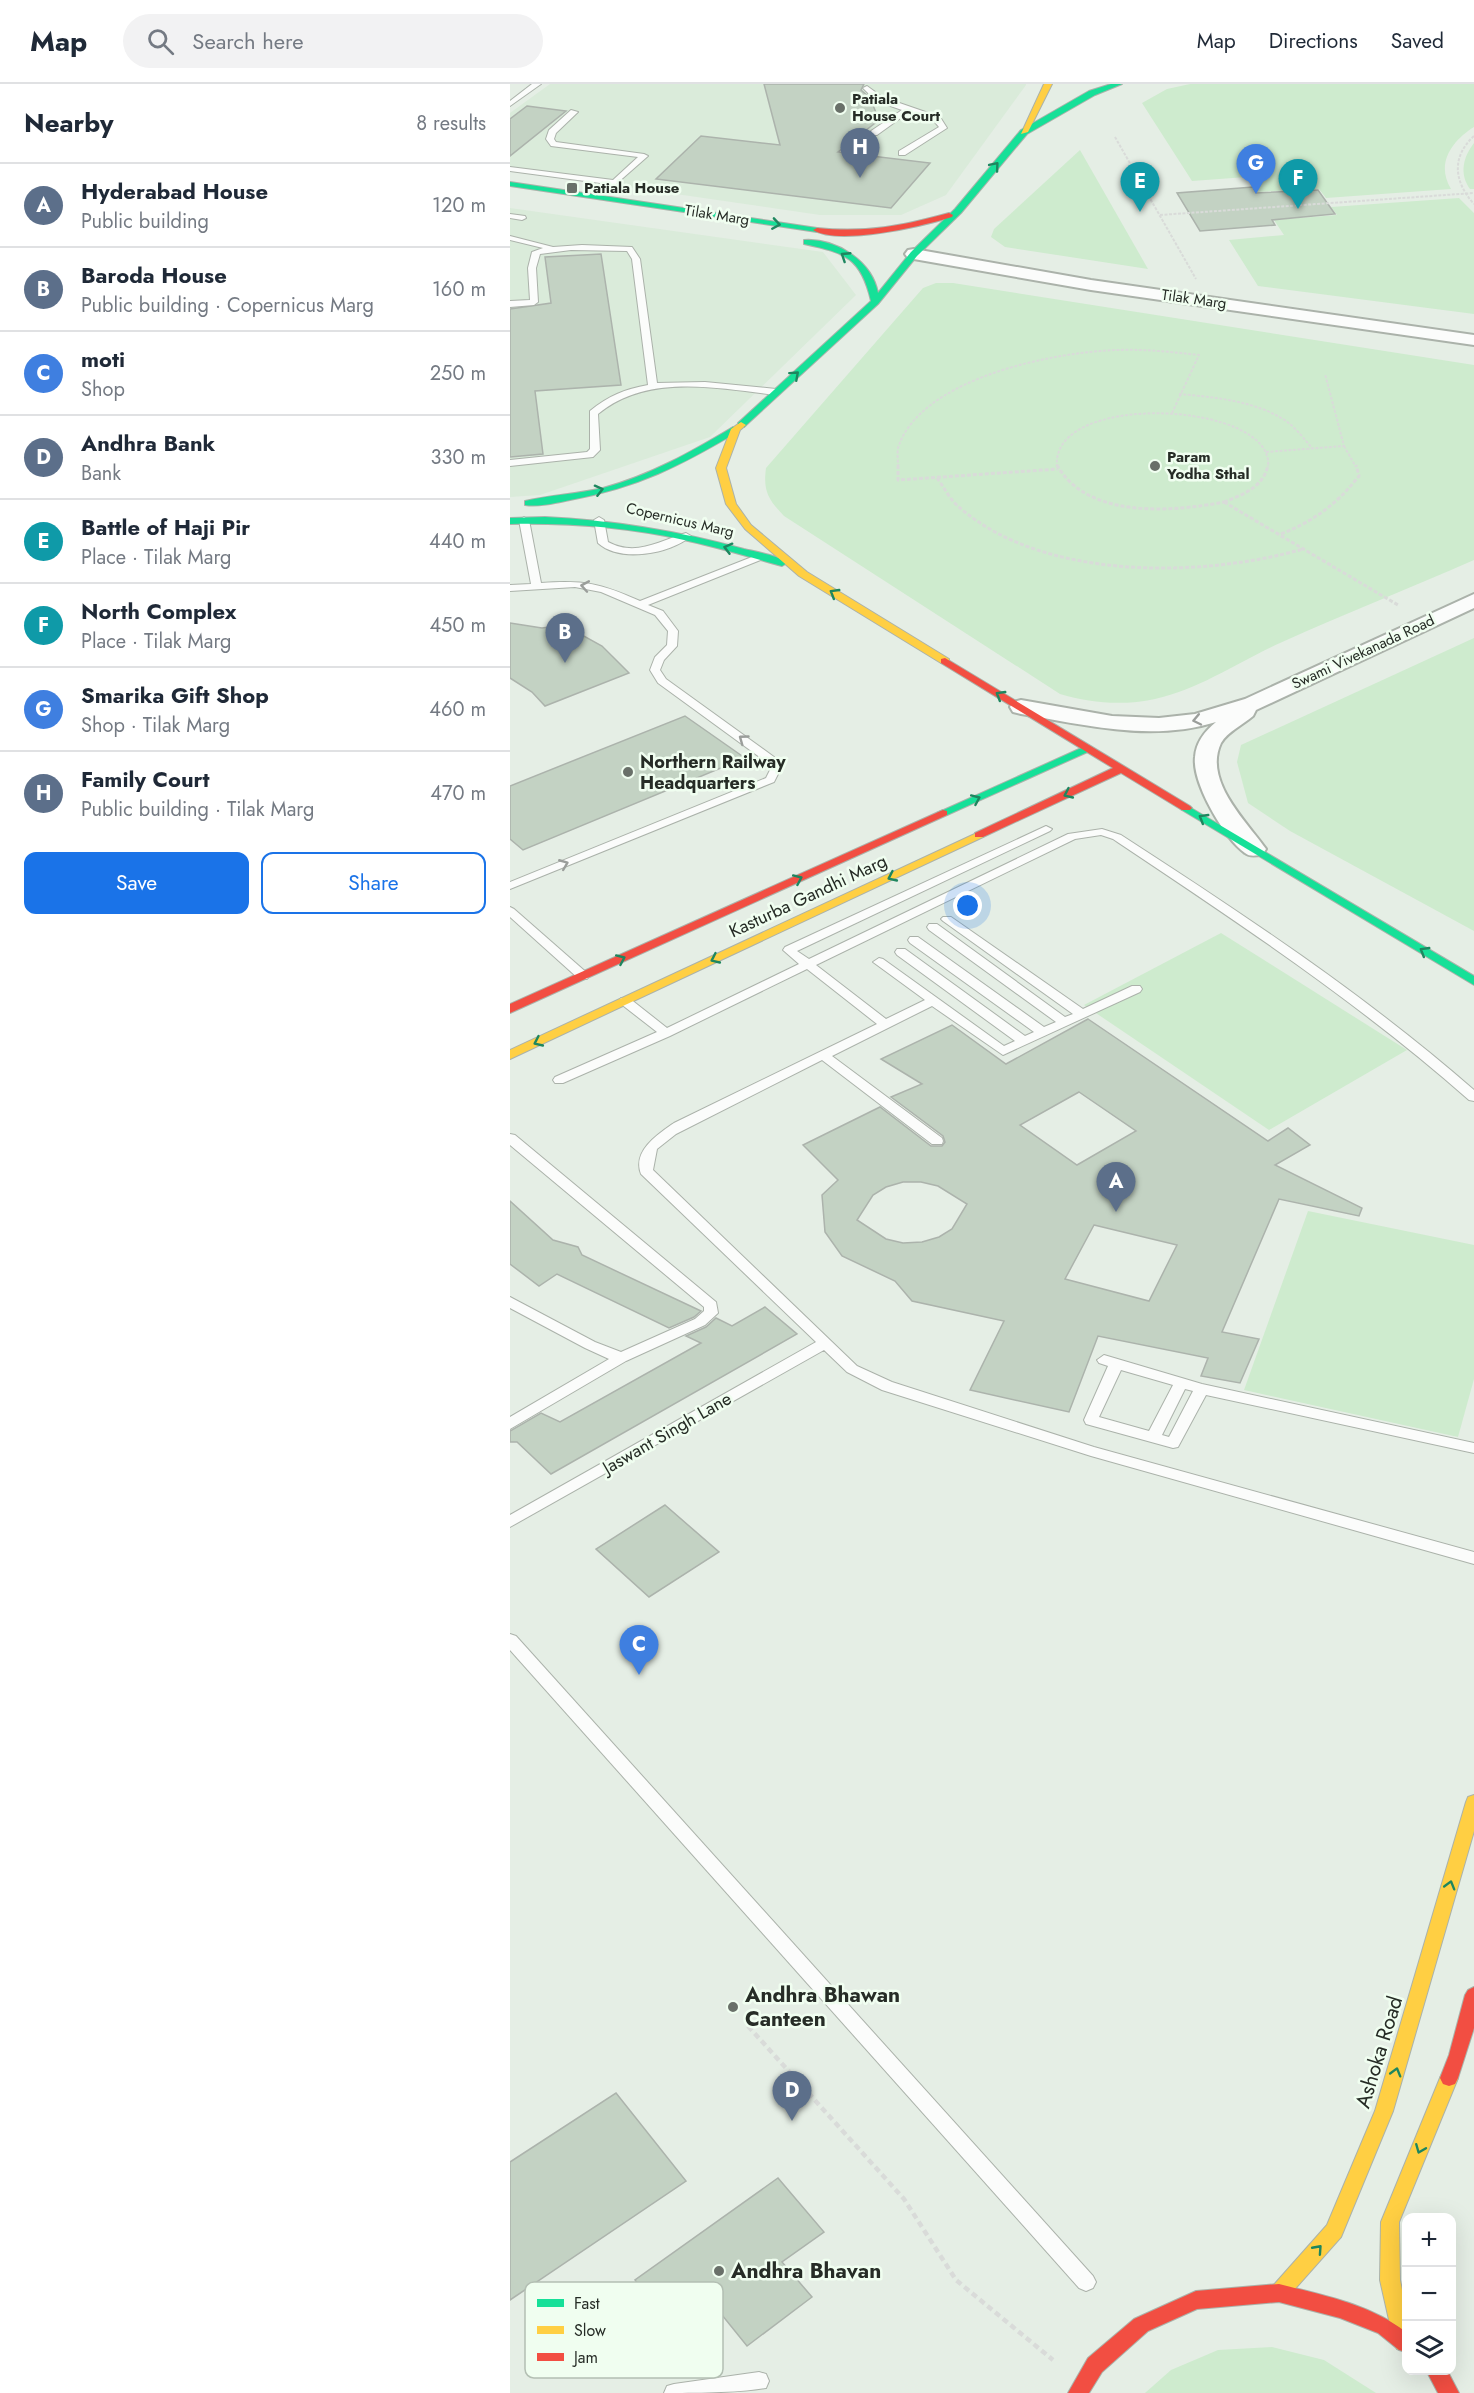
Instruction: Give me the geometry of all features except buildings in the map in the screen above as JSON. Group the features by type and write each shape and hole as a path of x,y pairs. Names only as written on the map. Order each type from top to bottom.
{"main road":[{"path":"1048,84 1024,132 958,211 914,254 875,303 736,429 721,468 731,504 747,527 803,574 1121,769 1474,981"},
{"path":"1024,132 1092,93 1118,84"},
{"name":"Tilak Marg","path":"510,184 836,233 898,231 930,224 958,211"},
{"name":"Tilak Marg","path":"707,228 824,244 848,255 869,278 875,303"},
{"name":"Copernicus Marg","path":"510,505 542,502 614,487 638,479 673,466 736,429"},
{"path":"542,502 544,518"},
{"name":"Copernicus Marg","path":"510,521 544,518 599,520 636,525 686,536 781,563 803,574"},
{"name":"Kasturba Gandhi Marg","path":"510,1009 1088,748"},
{"name":"Kasturba Gandhi Marg","path":"510,1055 1121,769"},
{"name":"Ashoka Road","path":"1279,2292 1334,2231 1384,2111 1474,1802"},
{"path":"1402,2330 1390,2280 1390,2222 1458,2055 1474,1995"},
{"path":"1081,2388 1095,2365 1141,2325 1196,2300 1279,2292 1341,2309 1385,2327 1402,2340"},
{"path":"1439,2375 1449,2393"}],"street":[{"name":"Tilak Marg","path":"914,254 1091,285 1474,340"},
{"name":"Swami Vivekanada Road","path":"1253,704 1474,600"},
{"path":"1021,707 1112,723 1158,725 1197,721 1253,704"},
{"path":"1253,704 1211,741 1205,765 1229,820 1254,849"}],"lane":[{"path":"510,104 537,84"},
{"path":"867,88 879,99 937,119 943,128 902,153"},
{"path":"874,133 908,109"},
{"path":"574,112 552,132 550,139 554,144 644,156 601,197"},
{"path":"510,169 615,183"},
{"path":"510,216 522,218"},
{"path":"510,238 553,248 629,249 636,259 653,386"},
{"path":"510,304 534,302 533,257 536,252 553,248"},
{"path":"510,464 590,455 595,450 593,413 603,402 653,386 686,383 776,392"},
{"path":"524,520 536,585"},
{"path":"599,520 603,543 621,551 646,551 686,536"},
{"path":"641,604 760,557"},
{"path":"510,588 575,584 604,589 659,613 673,631 672,646 659,659 656,670 662,681 770,759 775,770 770,780 510,886"},
{"path":"885,1024 789,950 1046,829"},
{"path":"559,1080 666,1033 1072,836 1102,832 1117,837 1307,962 1394,1029 1474,1097"},
{"path":"510,911 584,976"},
{"path":"947,920 1082,1014"},
{"path":"933,927 1064,1022"},
{"path":"914,940 1043,1032"},
{"path":"901,952 1024,1041"},
{"path":"879,962 1003,1051 1136,989"},
{"path":"625,1001 666,1033"},
{"path":"933,1001 679,1126 654,1142 646,1155 646,1171 852,1369 887,1386 1102,1454 1474,1558"},
{"path":"823,1055 937,1141"},
{"path":"510,1138 711,1305 711,1313 700,1322 621,1358 510,1424"},
{"path":"510,1302 591,1346 621,1358"},
{"name":"Jaswant Singh Lane","path":"510,1522 825,1343"},
{"path":"1202,1389 1173,1443 1091,1419 1111,1361 1202,1389 1474,1448"},
{"path":"1153,1437 1181,1383"},
{"path":"510,1640 1086,2282"},
{"path":"674,2393 759,2381"}],"path":[{"path":"1474,136 1460,150 1455,167 1461,189 1474,204"},
{"path":"1115,137 1207,301"},
{"path":"1160,215 1474,193"},
{"path":"1058,469 898,480 898,448 914,421 943,397 965,383 1031,362 1081,353 1152,350 1198,355 1172,413"},
{"path":"1280,535 1317,519 1341,499 1359,476 1356,465 1344,446 1325,374"},
{"path":"1179,394 1232,400 1285,420 1313,449"},
{"path":"1172,413 1225,423 1245,432 1260,444 1268,456 1268,469 1261,482 1246,493 1224,502 1168,510 1138,508 1110,502 1086,493 1068,482 1058,469 1056,459 1058,449 1065,439 1084,427 1129,414 1172,413"},
{"path":"1265,452 1344,446"},
{"path":"937,478 942,489 960,510 989,529 1014,542 1085,561 1129,566 1217,567 1304,549"},
{"path":"1224,502 1398,605"},
{"path":"748,2026 904,2199 956,2280 1081,2388"}],"shaded area":[{"path":"550,84 1026,85 946,195 901,215 820,215 510,170 510,113"},
{"path":"510,208 823,252 856,295 710,437 540,495 510,497"}],"green space":[{"path":"1190,84 1474,84 1474,127 1453,145 1446,161 1445,170 1451,189 1326,198 1319,189 1257,192 1246,177 1192,181 1142,103 1167,89"},
{"path":"1474,143 1474,189 1470,189 1464,177 1464,166 1467,154"},
{"path":"1080,150 1148,269 1005,247 991,237 994,229"},
{"path":"1459,198 1474,213 1474,314 1258,286 1229,240 1284,235 1274,220 1337,215 1331,207"},
{"path":"936,283 953,283 1474,365 1474,560 1304,632 1172,695 1119,703 1083,700 1060,694 784,516 770,499 766,489 766,468 923,288"},
{"path":"1474,638 1474,931 1290,831 1248,803 1237,762 1241,745"},
{"path":"1221,933 1407,1050 1269,1130 1084,1005"},
{"path":"1308,1211 1474,1245 1474,1379 1458,1437 1244,1390"},
{"path":"1272,2347 1324,2360 1376,2393 1145,2393 1171,2370 1218,2350"}],"traffic: fast":[{"path":"741,425 875,302 914,254 958,211 1024,132 1092,93 1118,84"},
{"path":"510,184 817,230"},
{"path":"807,242 834,249 859,264 870,279 875,302"},
{"path":"528,503 606,490 644,478 680,462 736,429"},
{"path":"510,521 579,522 648,530 715,544 782,563"},
{"path":"943,813 1088,748"},
{"path":"1186,808 1474,981"}],"traffic: slow":[{"path":"1024,132 1048,84"},
{"path":"741,425 736,429 721,468 731,504 748,527 803,574 945,661"},
{"path":"510,1055 979,835"},
{"path":"1279,2293 1334,2231 1384,2111 1474,1802"},
{"path":"1402,2333 1390,2280 1390,2222 1449,2078"}],"traffic: jam":[{"path":"817,230 884,231 917,225 949,215"},
{"path":"945,661 1186,808"},
{"path":"979,835 1121,769"},
{"path":"510,1009 943,813"},
{"path":"1449,2078 1458,2055 1474,1995"},
{"path":"1078,2393 1095,2365 1141,2325 1196,2300 1279,2293 1341,2309 1385,2327 1402,2340"},
{"path":"1439,2375 1449,2393"}],"place":[{"name":"Patiala House Court","path":"840,108"},
{"name":"Family Court","path":"860,178"},
{"name":"Patiala House","path":"572,188"},
{"name":"Smarika Gift Shop","path":"1256,194"},
{"name":"North Complex","path":"1298,209"},
{"name":"Battle of Haji Pir","path":"1140,212"},
{"name":"Param Yodha Sthal","path":"1155,466"},
{"name":"Baroda House","path":"565,663"},
{"name":"Northern Railway Headquarters","path":"628,772"},
{"name":"Hyderabad House","path":"1116,1212"},
{"name":"moti","path":"639,1675"},
{"name":"Andhra Bhawan Canteen","path":"733,2007"},
{"name":"Andhra Bank","path":"792,2121"},
{"name":"Andhra Bhavan","path":"719,2271"}]}
